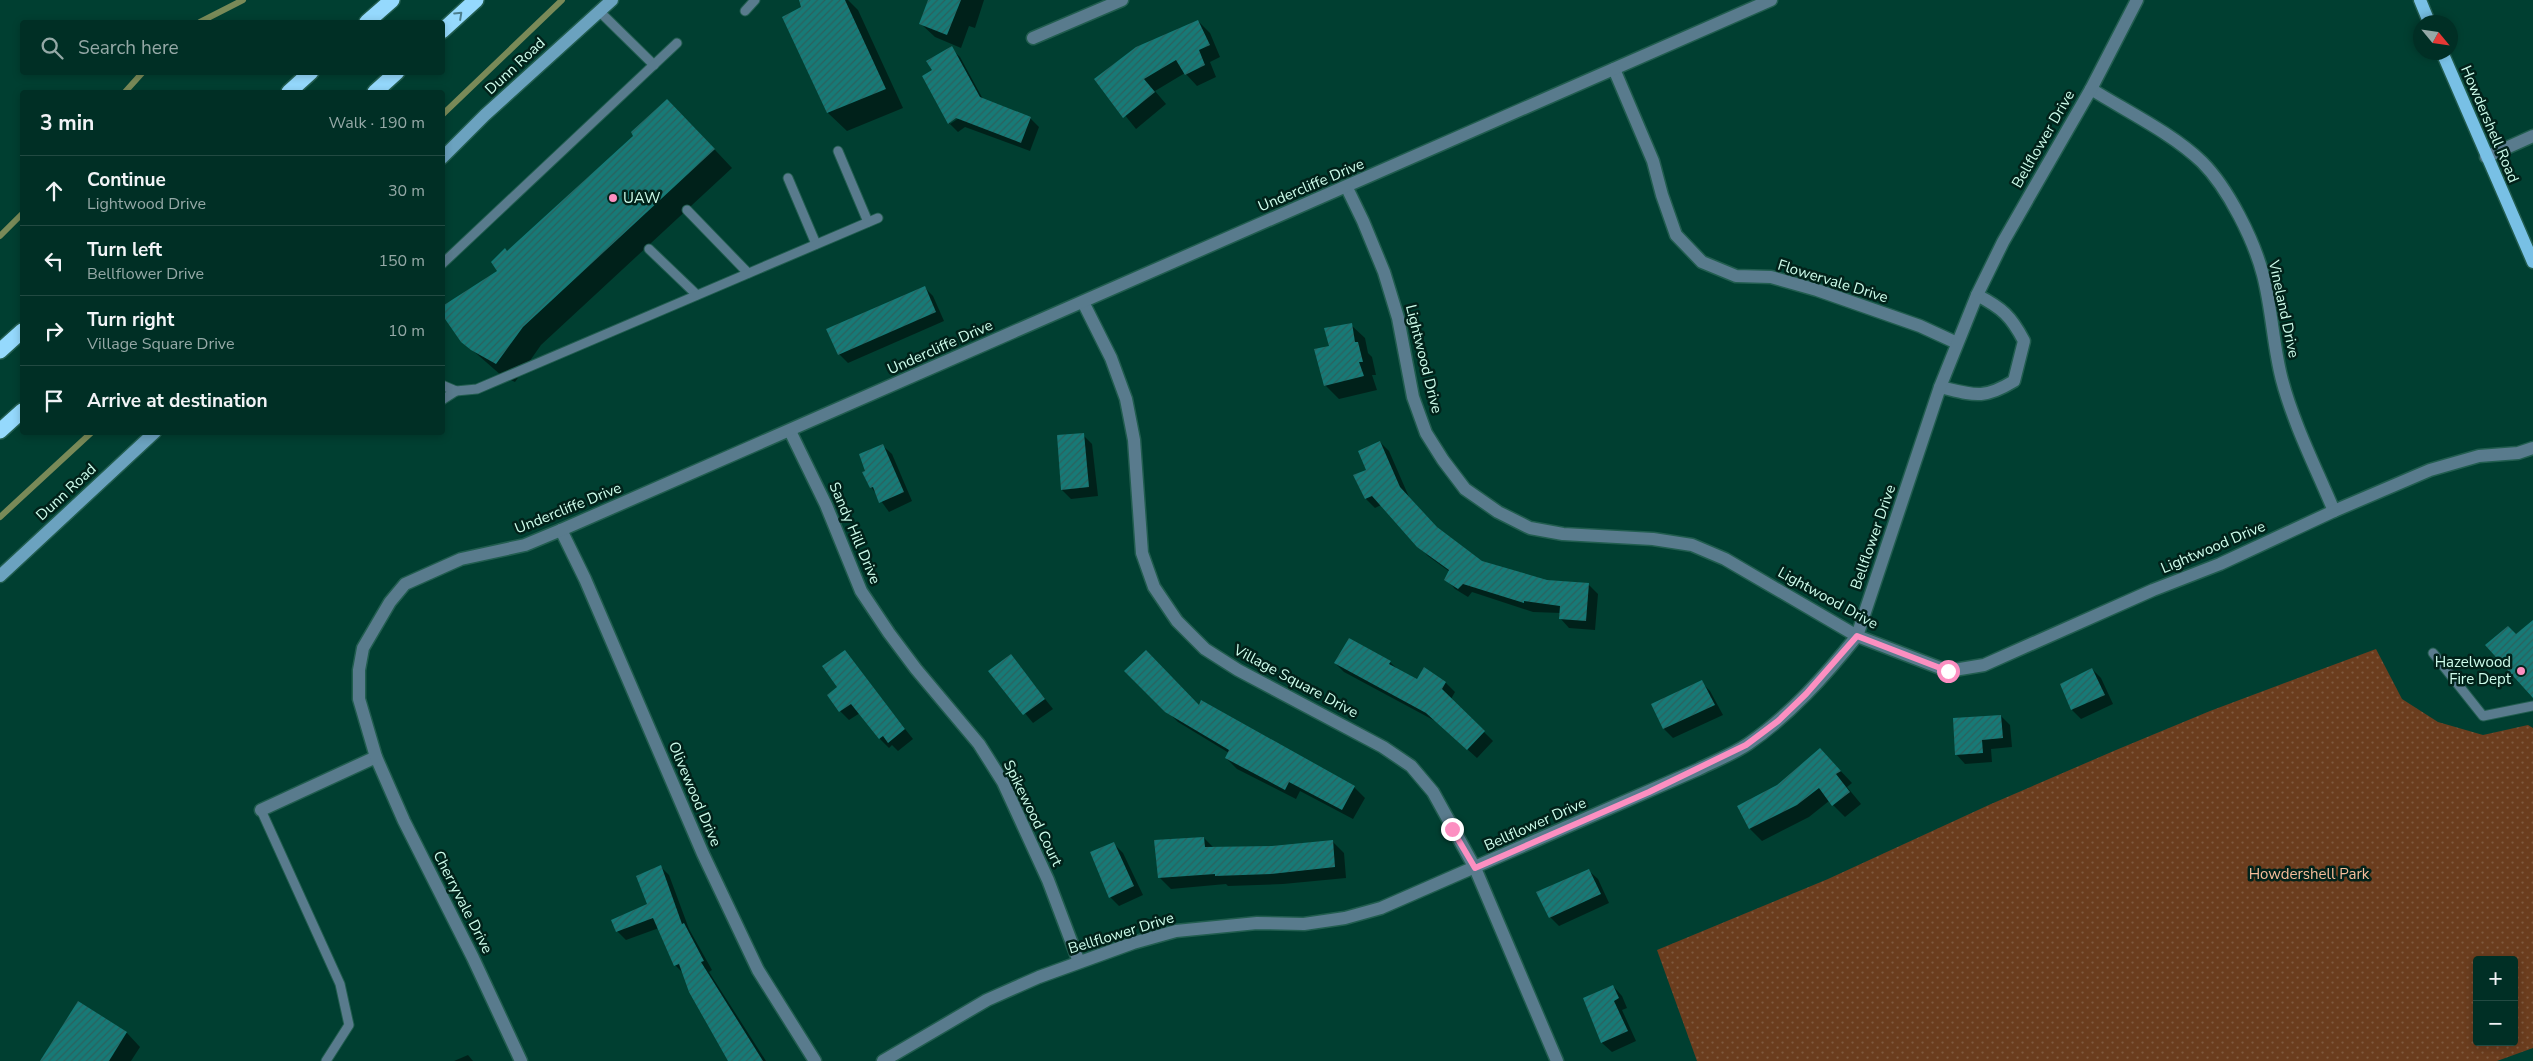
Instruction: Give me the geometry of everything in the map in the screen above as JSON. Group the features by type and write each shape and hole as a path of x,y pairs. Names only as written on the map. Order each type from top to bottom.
{"highway":[{"path":"369,20 392,0"},
{"path":"445,28 476,0"},
{"path":"291,90 308,75"},
{"path":"377,90 394,75"},
{"path":"0,351 20,333"},
{"path":"0,431 20,413"}],"main road":[{"path":"2420,0 2426,15"},
{"name":"Howdershell Road","path":"2445,60 2533,262"}],"street":[{"name":"Dunn Road","path":"445,155 485,115 612,0"},
{"path":"1033,38 1122,0"},
{"name":"Undercliffe Drive","path":"376,757 359,699 359,670 363,648 390,602 405,584 461,559 525,545 561,530 1347,188 1772,0"},
{"name":"Bellflower Drive","path":"883,1061 987,1000 1079,962 1176,931 1257,923 1304,924 1345,918 1381,908 1658,788 1746,745 1778,721 1806,694 1857,636 1940,387 1977,295 2033,189 2091,89 2137,0"},
{"name":"Flowervale Drive","path":"1614,69 1653,161 1676,235 1702,262 1736,276 1771,277 1817,290 1920,326 1957,343"},
{"name":"Vineland Drive","path":"2091,89 2172,139 2202,162 2229,198 2251,242 2263,274 2281,379 2334,511"},
{"path":"2486,157 2533,136"},
{"name":"Lightwood Drive","path":"1347,188 1384,272 1398,318 1413,397 1426,433 1465,489 1498,512 1530,528 1563,534 1653,540 1692,546 1725,559 1857,636 1948,671 1984,665 2153,590 2220,564 2334,511 2430,470 2479,456 2518,453 2533,448"},
{"path":"1940,387 1972,394 1994,393 2014,381 2024,341 2014,321 1999,307 1977,295"},
{"name":"Village Square Drive","path":"1083,302 1111,358 1126,399 1134,440 1142,553 1154,587 1177,621 1204,649 1238,670 1383,746 1410,766 1433,792 1475,868 1557,1061"},
{"name":"Sandy Hill Drive","path":"790,431 826,505 861,591 916,669"},
{"name":"Dunn Road","path":"0,576 152,435"},
{"name":"Olivewood Drive","path":"561,530 585,579 715,881 758,970 815,1061"},
{"name":"Spikewood Court","path":"916,669 979,744 1003,782 1048,880 1079,962"},
{"path":"261,810 376,757"},
{"name":"Cherryvale Drive","path":"376,757 404,821 473,958 521,1061"}],"lane":[{"path":"744,11 755,0"},
{"path":"599,11 654,65"},
{"path":"445,261 677,43"},
{"path":"838,150 868,222"},
{"path":"788,178 816,244"},
{"path":"687,210 748,273"},
{"path":"445,398 456,391 477,389 878,218"},
{"path":"649,250 697,295"},
{"path":"445,386 456,391"},
{"path":"2432,653 2483,716 2533,706"},
{"path":"261,810 340,984 349,1025 326,1061"}],"green space":[{"name":"Howdershell Park","path":"2376,649 2402,699 2438,722 2483,735 2528,725 2533,728 2533,1048 2497,1061 1697,1061 1657,950 1828,879 1991,804 2210,711"}],"building":[{"path":"799,0 845,0 886,89 827,113 782,17 801,7"},
{"path":"928,0 961,0 947,35 919,24"},
{"path":"1198,20 1210,45 1199,50 1205,65 1185,75 1176,60 1144,79 1155,92 1123,118 1094,79 1136,47"},
{"path":"952,46 980,97 1031,117 1021,143 956,118 948,124 922,76 932,70 926,61"},
{"name":"UAW","path":"667,99 715,149 523,327 496,364 471,350 461,342 445,319 445,304 497,271 491,262 505,248 507,251 633,136 631,132"},
{"path":"925,286 936,312 838,355 826,329"},
{"path":"1352,323 1355,342 1358,342 1363,362 1359,362 1364,376 1324,386 1314,349 1329,346 1324,328"},
{"path":"1084,433 1089,487 1061,490 1057,435"},
{"path":"1380,441 1400,487 1437,527 1482,561 1547,580 1589,583 1586,621 1559,619 1560,606 1524,601 1524,603 1463,584 1458,589 1444,580 1449,570 1417,547 1372,496 1365,499 1353,475 1366,470 1358,451"},
{"path":"883,444 904,492 879,503 873,487 870,488 862,472 865,471 859,454"},
{"name":"Hazelwood Fire Dept","path":"2533,620 2533,698 2485,645 2508,626 2516,634"},
{"path":"1349,638 1391,661 1389,664 1417,679 1424,667 1446,682 1442,689 1485,731 1467,750 1426,713 1334,663"},
{"path":"845,650 905,729 888,743 883,736 879,739 851,704 839,712 827,695 837,687 822,666"},
{"path":"1146,650 1199,705 1201,700 1355,786 1342,810 1289,782 1285,790 1225,758 1229,750 1165,712 1124,671"},
{"path":"1011,654 1045,699 1023,715 988,671"},
{"path":"2092,668 2105,695 2071,710 2060,684"},
{"path":"1702,680 1715,705 1663,729 1651,704"},
{"path":"2001,715 2003,738 1982,740 1983,753 1955,755 1953,718"},
{"path":"1820,748 1841,771 1836,774 1850,792 1832,806 1819,788 1797,805 1749,829 1737,806 1777,785"},
{"path":"1204,837 1205,847 1272,846 1333,840 1335,867 1271,874 1215,876 1215,874 1158,878 1154,840"},
{"path":"1114,842 1134,886 1109,898 1090,852"},
{"path":"661,865 682,924 684,923 704,961 701,962 763,1061 728,1061 689,992 679,964 674,966 653,918 616,932 611,920 647,904 636,876"},
{"path":"1589,869 1601,894 1549,918 1536,892"},
{"path":"1613,985 1619,998 1614,1001 1628,1031 1601,1043 1583,998"},
{"path":"78,1001 127,1032 109,1061 40,1061"}],"waterway":[{"path":"204,20 243,0"},
{"path":"445,112 562,0"},
{"path":"127,90 140,75"},
{"path":"0,236 20,216"},
{"path":"0,517 89,435"}],"place":[{"name":"UAW","path":"613,198"},
{"name":"Hazelwood Fire Dept","path":"2521,671"}],"route":[{"path":"1452,829 1475,868 1700,769 1746,745 1778,721 1806,694 1857,636 1948,671"}]}
